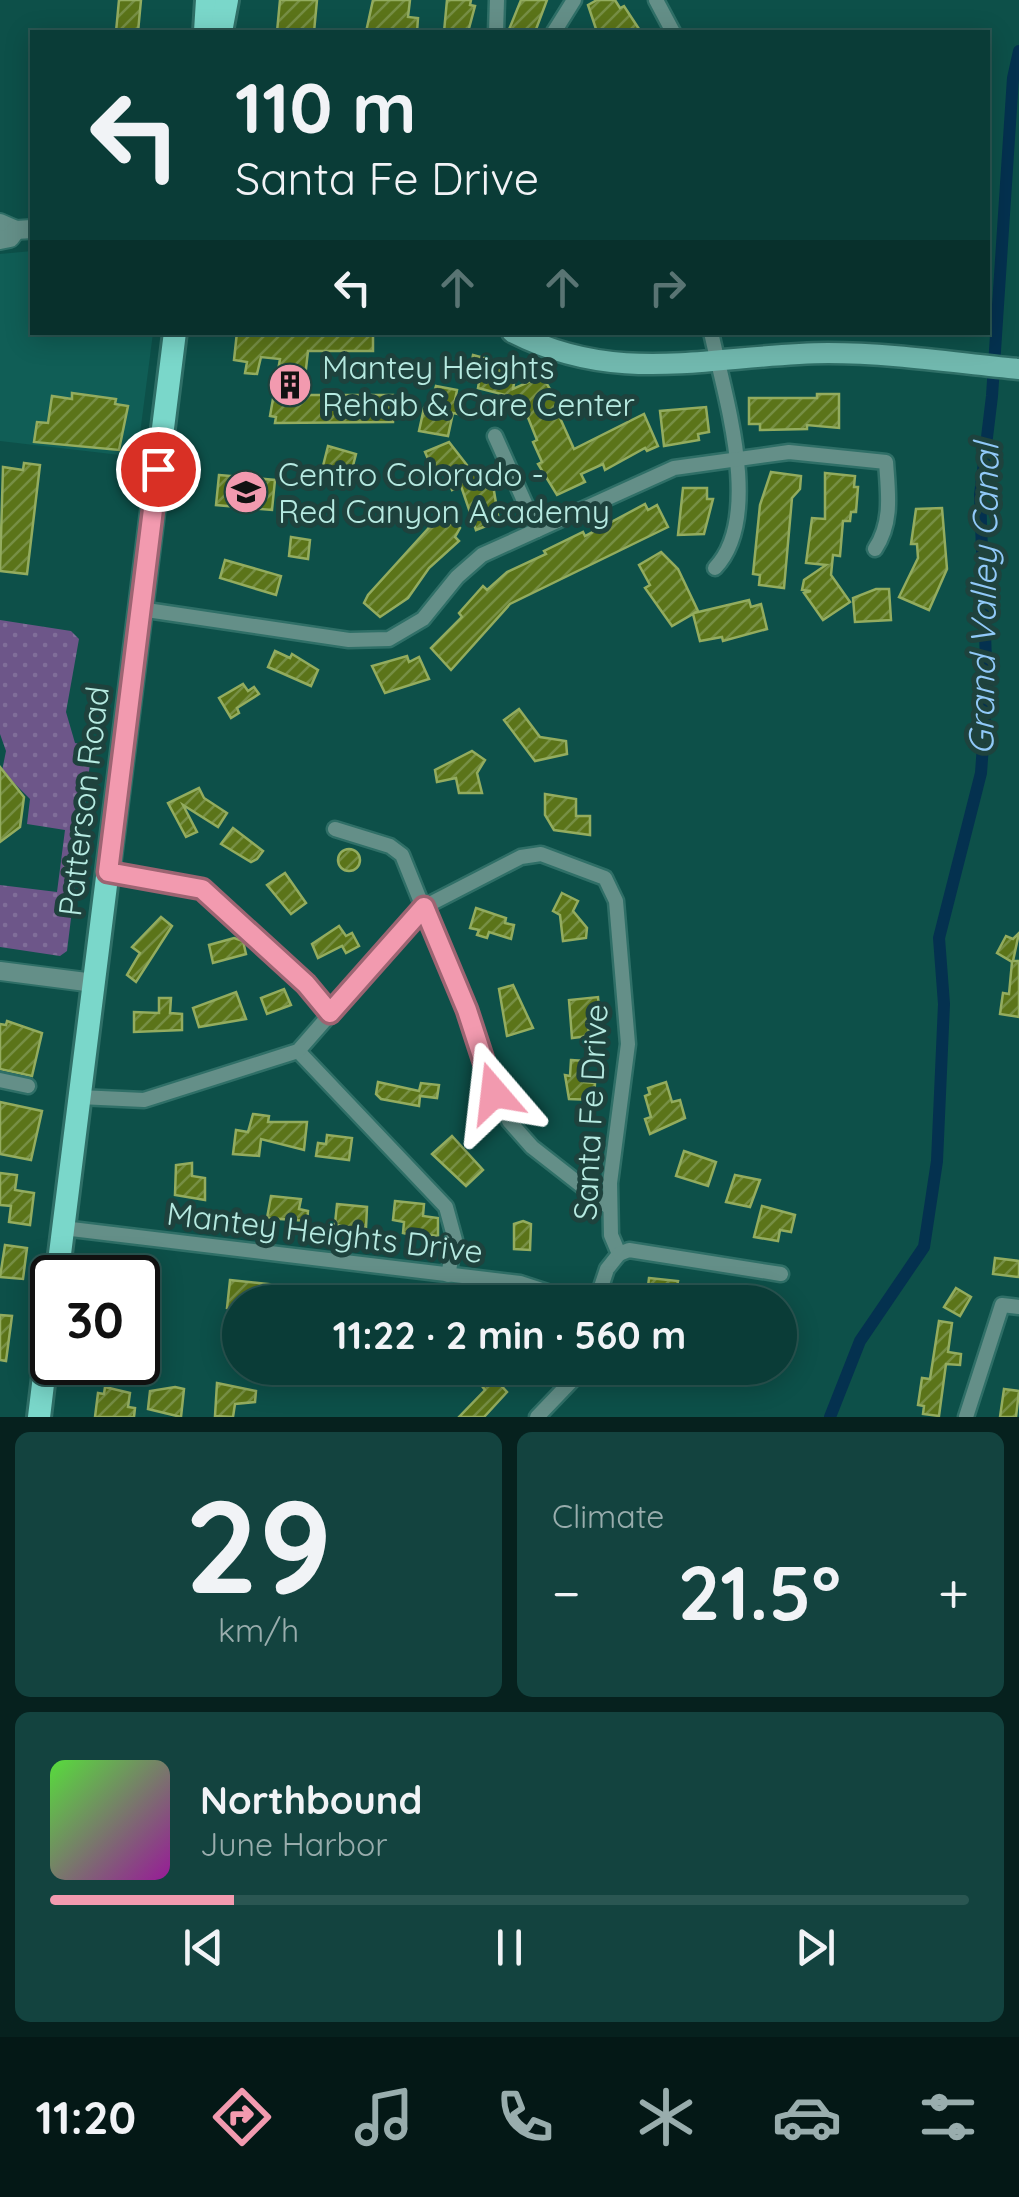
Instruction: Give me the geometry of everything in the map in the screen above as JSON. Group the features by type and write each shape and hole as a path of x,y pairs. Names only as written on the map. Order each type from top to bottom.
{"main road":[{"path":"205,30 207,0"},
{"path":"221,30 227,0"},
{"name":"Patterson Road","path":"59,1255 175,335"},
{"path":"518,335 553,351 606,364 662,367 828,354 1015,368"},
{"path":"39,1417 43,1385"}],"street":[{"path":"496,30 497,0"},
{"path":"561,29 574,0"},
{"path":"656,0 672,30"},
{"path":"712,335 736,458 732,538 715,568"},
{"path":"494,436 537,530"},
{"path":"140,609 349,640 389,639 422,620 456,577 482,555 674,468 789,452 886,462 886,533 875,549"},
{"path":"335,829 390,846 402,855 509,1122 532,1147 610,1208"},
{"name":"Santa Fe Drive","path":"298,1052 424,907 530,853 605,878 612,886 628,1044 610,1208 611,1235 619,1254 611,1260 602,1285"},
{"path":"108,872 202,889 306,984 330,1013"},
{"path":"0,971 94,982"},
{"path":"79,1097 144,1100 298,1052 446,1207 455,1240 448,1274"},
{"path":"0,1080 28,1086"},
{"name":"Mantey Heights Drive","path":"63,1228 526,1285"},
{"path":"619,1254 629,1250 781,1274"},
{"path":"966,1417 1002,1305 1019,1307"},
{"path":"537,1417 568,1385"}],"shaded area":[{"path":"30,251 30,335 153,335 137,457 0,441 0,254"},
{"path":"0,620 71,631 79,639 66,712 75,743 86,745 85,753 91,755 67,951 60,956 0,947 0,885 57,892 65,830 27,824 30,799 2,771 6,751 0,734"}],"building":[{"path":"119,0 141,0 138,30 116,30"},
{"path":"280,0 317,0 314,30 277,30"},
{"path":"373,0 410,0 408,17 418,18 417,30 366,30"},
{"path":"447,0 471,0 470,5 475,6 469,30 444,30"},
{"path":"521,0 547,0 536,30 509,30"},
{"path":"597,0 615,0 620,8 624,6 639,29 596,30 588,5"},
{"name":"Mantey Heights Rehab & Care Center","path":"237,335 373,335 373,351 308,351 303,395 393,395 393,422 275,423 276,417 270,416 280,359 261,357 257,374 245,373 247,362 234,360"},
{"path":"473,355 517,367 513,389 542,376 566,415 560,418 574,449 644,414 658,446 647,451 645,448 605,470 603,464 581,474 585,482 557,495 538,464 542,462 533,442 537,440 517,398 478,388 479,382 468,380"},
{"path":"436,386 457,390 455,400 461,401 458,414 453,413 448,436 419,431 424,408 429,409"},
{"path":"72,393 116,399 115,404 128,406 119,450 34,442 37,422 48,423 52,396 72,399"},
{"path":"817,394 839,394 839,428 807,425 807,429 760,430 760,424 749,424 749,398 817,398"},
{"path":"706,407 709,432 698,434 699,440 664,446 660,411"},
{"path":"449,442 470,469 476,467 488,487 493,485 499,521 476,530 461,486 452,490 444,469 434,473 425,452"},
{"path":"328,446 356,454 350,477 322,470"},
{"path":"24,463 40,465 27,574 0,571 3,467 23,470"},
{"path":"771,472 801,476 800,489 792,498 784,588 759,585 760,575 753,574 760,505"},
{"path":"825,473 855,476 854,487 858,487 856,512 851,512 850,521 843,521 840,556 833,555 831,575 850,602 823,620 804,593 811,591 802,590 804,580 826,565 806,563 812,518 825,519"},
{"name":"Centro Colorado - Red Canyon Academy","path":"219,475 275,480 272,510 216,505"},
{"path":"683,488 707,488 707,499 713,499 704,534 678,535"},
{"path":"645,504 648,510 657,505 668,527 510,604 451,670 431,648 462,617 459,613 483,586 487,590 507,572 546,554 544,551 583,532 585,536"},
{"path":"942,508 947,569 929,610 899,597 918,558 917,544 911,544 916,509"},
{"path":"444,511 460,528 455,537 459,541 429,568 408,598 380,617 364,603 368,595"},
{"path":"291,537 310,540 308,559 289,556"},
{"path":"661,552 678,569 698,611 694,613 749,600 751,607 761,604 767,629 723,641 722,637 700,641 693,614 672,626 645,588 650,585 639,565"},
{"path":"225,560 281,576 276,595 220,578"},
{"path":"876,589 889,589 891,620 855,622 853,598"},
{"path":"275,651 290,658 292,654 318,670 311,686 268,667"},
{"path":"407,656 409,662 419,657 429,679 385,693 372,666"},
{"path":"243,684 248,691 254,687 259,694 237,708 239,713 231,718 219,698"},
{"path":"519,709 540,737 566,741 567,754 535,761 504,720"},
{"path":"472,751 485,760 477,773 482,793 459,793 456,778 437,782 435,770"},
{"path":"0,767 24,797 20,827 0,842"},
{"path":"199,788 204,798 227,813 218,827 183,805 197,832 186,837 168,803"},
{"path":"545,794 576,799 576,816 590,816 590,835 554,830 545,815"},
{"path":"233,828 263,851 257,859 251,862 221,844"},
{"path":"345,849 353,849 360,860 353,871 345,871 338,864 338,856"},
{"path":"285,873 306,903 291,914 267,885"},
{"path":"562,893 578,901 573,911 587,928 586,938 563,941 560,915 553,911"},
{"path":"476,908 506,918 505,923 514,925 511,939 489,932 487,938 477,935 479,930 470,928"},
{"path":"161,917 172,926 136,982 127,975 140,953 132,947"},
{"path":"339,926 346,936 352,933 359,946 346,953 342,946 318,958 312,944"},
{"path":"1019,933 1013,961 1019,961 1019,1017 1000,1014 1003,993 1009,994 1012,962 997,953 1006,936 1013,939"},
{"path":"234,938 243,941 246,954 213,963 209,945"},
{"path":"513,985 533,1028 507,1036 499,989"},
{"path":"284,989 291,1005 267,1014 261,998"},
{"path":"236,992 246,1019 199,1027 193,1008"},
{"path":"598,997 600,1021 588,1023 589,1036 572,1038 569,1000"},
{"path":"159,998 171,998 170,1013 182,1014 182,1030 134,1032 134,1012 159,1013"},
{"path":"7,1021 42,1033 32,1076 0,1069 0,1024 6,1025"},
{"path":"571,1060 585,1061 584,1082 595,1083 594,1100 569,1099 565,1075 570,1076"},
{"path":"378,1082 419,1091 421,1083 439,1085 437,1098 420,1096 419,1106 381,1099 376,1094"},
{"path":"666,1082 672,1102 680,1100 685,1118 650,1134 645,1119 651,1117 645,1096 650,1094 648,1088"},
{"path":"0,1102 42,1111 31,1160 0,1154"},
{"path":"253,1114 269,1116 268,1122 307,1122 304,1150 261,1139 259,1156 233,1154 236,1130 248,1132"},
{"path":"327,1135 352,1138 349,1160 316,1156 318,1143 326,1144"},
{"path":"452,1136 483,1170 466,1186 432,1154"},
{"path":"684,1151 716,1162 708,1186 676,1176"},
{"path":"192,1163 192,1176 205,1178 205,1200 175,1195 176,1165"},
{"path":"0,1173 17,1175 15,1190 34,1193 30,1225 9,1222 11,1206 0,1205"},
{"path":"735,1175 760,1180 750,1207 726,1202"},
{"path":"271,1196 301,1199 299,1209 308,1211 307,1221 267,1218"},
{"path":"395,1201 424,1204 423,1216 438,1218 438,1236 430,1235 429,1239 403,1233 404,1222 393,1220"},
{"path":"337,1204 367,1207 366,1228 356,1226 356,1231 335,1224"},
{"path":"762,1206 795,1215 791,1232 780,1230 778,1241 754,1237"},
{"path":"514,1224 531,1224 530,1250 514,1249"},
{"path":"5,1245 27,1248 23,1279 0,1277"},
{"path":"995,1258 1019,1261 1019,1277 993,1274"},
{"path":"649,1278 678,1281 677,1285 648,1285"},
{"path":"230,1280 278,1285 229,1285"},
{"path":"956,1288 971,1297 960,1316 944,1307"},
{"path":"0,1315 12,1316 6,1361 0,1360"},
{"path":"939,1321 952,1323 948,1352 961,1354 960,1365 946,1364 939,1416 923,1414 924,1406 918,1405 922,1378 930,1379"},
{"path":"217,1383 256,1391 255,1402 235,1404 233,1417 215,1416"},
{"path":"481,1385 501,1385 507,1392 484,1417 459,1417 485,1390"},
{"path":"105,1387 130,1393 128,1407 135,1408 134,1417 95,1417 98,1393 104,1394"},
{"path":"184,1389 181,1417 148,1409 150,1391"},
{"path":"1004,1389 1019,1391 1016,1417 1000,1417"}],"waterway":[{"name":"Grand Valley Canal","path":"830,1417 860,1341 924,1247 937,1161 944,1004 939,938 981,773 987,689 980,495 992,396 1013,78 1019,51"}],"place":[{"name":"Mantey Heights Rehab & Care Center","path":"290,385"},
{"name":"Centro Colorado - Red Canyon Academy","path":"246,492"}],"route":[{"path":"158,469 108,872 185,882 202,889 306,984 330,1013 424,907 484,1055 494,1093"}]}
